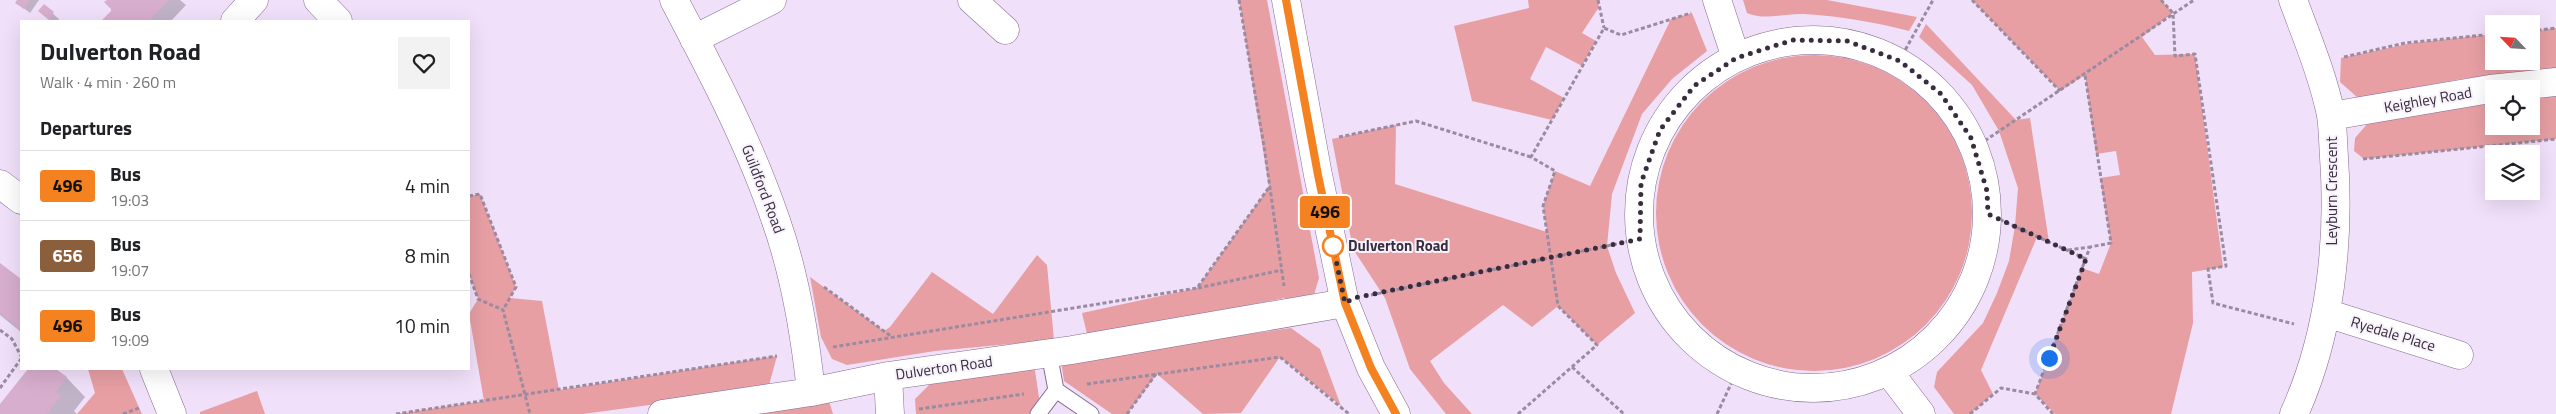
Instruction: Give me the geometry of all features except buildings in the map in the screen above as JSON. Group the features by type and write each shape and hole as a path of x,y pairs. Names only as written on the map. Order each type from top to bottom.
{"street":[{"path":"235,20 254,0"},
{"path":"318,0 337,20"},
{"name":"Guildford Road","path":"674,0 749,152 776,220 788,259 807,351 811,392"},
{"path":"694,39 772,0"},
{"path":"972,0 1005,30"},
{"path":"1286,0 1312,142 1345,303 1371,368 1396,414"},
{"name":"Leyburn Crescent","path":"2293,0 2317,64 2331,116 2336,225 2324,322 2294,414"},
{"path":"1717,2 1736,58"},
{"path":"1793,40 1847,41 1900,61 1941,94 1971,138 1987,191 1988,214 1985,246 1967,297 1934,340 1889,372 1837,387 1782,386 1737,371 1687,336 1656,291 1640,239 1641,183 1660,130 1694,86 1736,58 1793,40"},
{"name":"Keighley Road","path":"2331,116 2490,89 2556,82"},
{"path":"0,184 20,199"},
{"name":"Dulverton Road","path":"662,414 811,392 888,376 1049,353 1345,303"},
{"name":"Ryedale Place","path":"2324,322 2459,355"},
{"path":"154,370 172,414"},
{"path":"1889,372 1921,414"},
{"path":"888,376 890,413"}],"lane":[{"path":"1049,353 1056,390 1091,414"},
{"path":"1038,414 1056,390"}],"path":[{"path":"1238,0 1270,186 1288,313"},
{"path":"1532,157 1604,28 1598,0"},
{"path":"1900,61 1933,0"},
{"path":"1972,0 2060,92"},
{"path":"2161,0 2173,13 2175,56 2195,54 2226,266 2208,270 2213,303 2324,322"},
{"path":"1974,148 2060,92 2194,0"},
{"path":"1604,28 1621,35 1717,2"},
{"path":"2540,30 2556,28"},
{"path":"2317,64 2405,43 2485,35"},
{"path":"2067,250 2111,243 2085,75"},
{"path":"1312,142 1416,121 1532,157 1555,171 1543,206 1558,306 1597,345 1518,414"},
{"path":"2334,162 2556,139"},
{"path":"1197,288 1270,186"},
{"path":"470,196 480,194 516,287 503,310 530,414"},
{"path":"1988,214 2086,259"},
{"path":"1345,303 1354,298 1640,239"},
{"path":"2035,394 2090,247"},
{"path":"788,259 892,337"},
{"path":"396,414 807,351 1197,288 1282,270"},
{"path":"470,277 478,299 503,310"},
{"path":"0,330 12,339 20,356"},
{"path":"890,413 1280,357 1349,414"},
{"path":"0,388 20,359"},
{"path":"1572,367 1624,414"},
{"path":"1717,414 1737,371"},
{"path":"1127,414 1156,374"},
{"path":"1970,414 2001,388 2035,394 2053,414"}],"shaded area":[{"path":"1239,0 1267,0 1319,278 1313,298 1288,313 1285,298 1190,317 1087,334 1082,313 1197,288 1269,187"},
{"path":"1528,0 1598,0 1599,7 1582,33 1596,41 1582,66 1546,47 1530,79 1564,98 1552,120 1472,101 1454,26 1529,8"},
{"path":"1743,0 1827,0 1917,17 1909,31 1831,16 1796,14 1768,17 1754,15 1747,13"},
{"path":"1972,0 2161,0 2173,13 2142,37 2155,55 2195,54 2223,267 2192,272 2193,323 2171,414 2055,414 2035,394 2082,268 2099,274 2111,243 2100,178 2120,175 2116,151 2096,154 2085,75 2060,91"},
{"path":"1692,13 1707,51 1672,79 1642,114 1612,194 1607,246 1616,273 1635,313 1597,345 1558,306 1532,327 1503,305 1430,361 1444,383 1472,414 1446,414 1410,369 1385,298 1353,249 1332,139 1396,125 1395,184 1547,232 1543,206 1555,171 1590,186 1671,19"},
{"path":"1926,24 2016,120 2030,118 2049,242 2037,237 1981,370 1993,394 1970,414 1954,414 1934,387 1937,372 1983,323 1997,293 2009,261 2015,226 2018,188 1999,131 1972,85 1919,37"},
{"path":"2556,28 2556,68 2540,70 2540,30"},
{"path":"2485,35 2485,70 2539,70 2461,79 2358,98 2340,82 2341,58 2412,43"},
{"path":"1814,55 1845,58 1874,67 1902,82 1926,101 1945,125 1960,153 1969,182 1972,213 1969,244 1960,273 1945,301 1926,325 1902,344 1874,359 1845,368 1814,371 1783,368 1754,359 1726,344 1702,325 1683,301 1668,273 1659,244 1656,213 1659,182 1668,153 1683,125 1702,101 1726,82 1754,67 1783,58"},
{"path":"2556,95 2556,139 2364,159 2354,151 2355,138 2368,123 2485,102 2485,135 2540,135 2540,96"},
{"path":"480,194 516,287 510,298 542,301 559,390 777,356 768,389 583,414 396,414 484,401 470,320 470,312 478,299 470,277 470,196"},
{"path":"1037,255 1047,265 1054,340 935,351 847,365 832,359 821,337 810,277 884,331 890,327 932,272 993,314"},
{"path":"1291,328 1320,349 1341,406 1280,357 1241,413 1203,414 1157,374 1127,414 1112,414 1064,381 1061,361"},
{"path":"1034,364 1040,404 1032,414 916,414 915,399 935,379"},
{"path":"88,370 122,370 142,414 77,414 95,393"},
{"path":"257,391 265,414 200,414 200,412"},
{"path":"829,401 833,414 740,414"}],"bus line":[{"name":"496","path":"1286,0 1318,175 1345,303 1371,368 1396,414"}],"place":[{"name":"Dulverton Road","path":"1333,246"}],"route":[{"path":"1333,246 1345,303 1354,298 1640,239 1641,183 1660,130 1694,86 1736,58 1793,40 1847,41 1900,61 1941,94 1971,138 1987,191 1988,214 2086,259 2049,358"}]}
